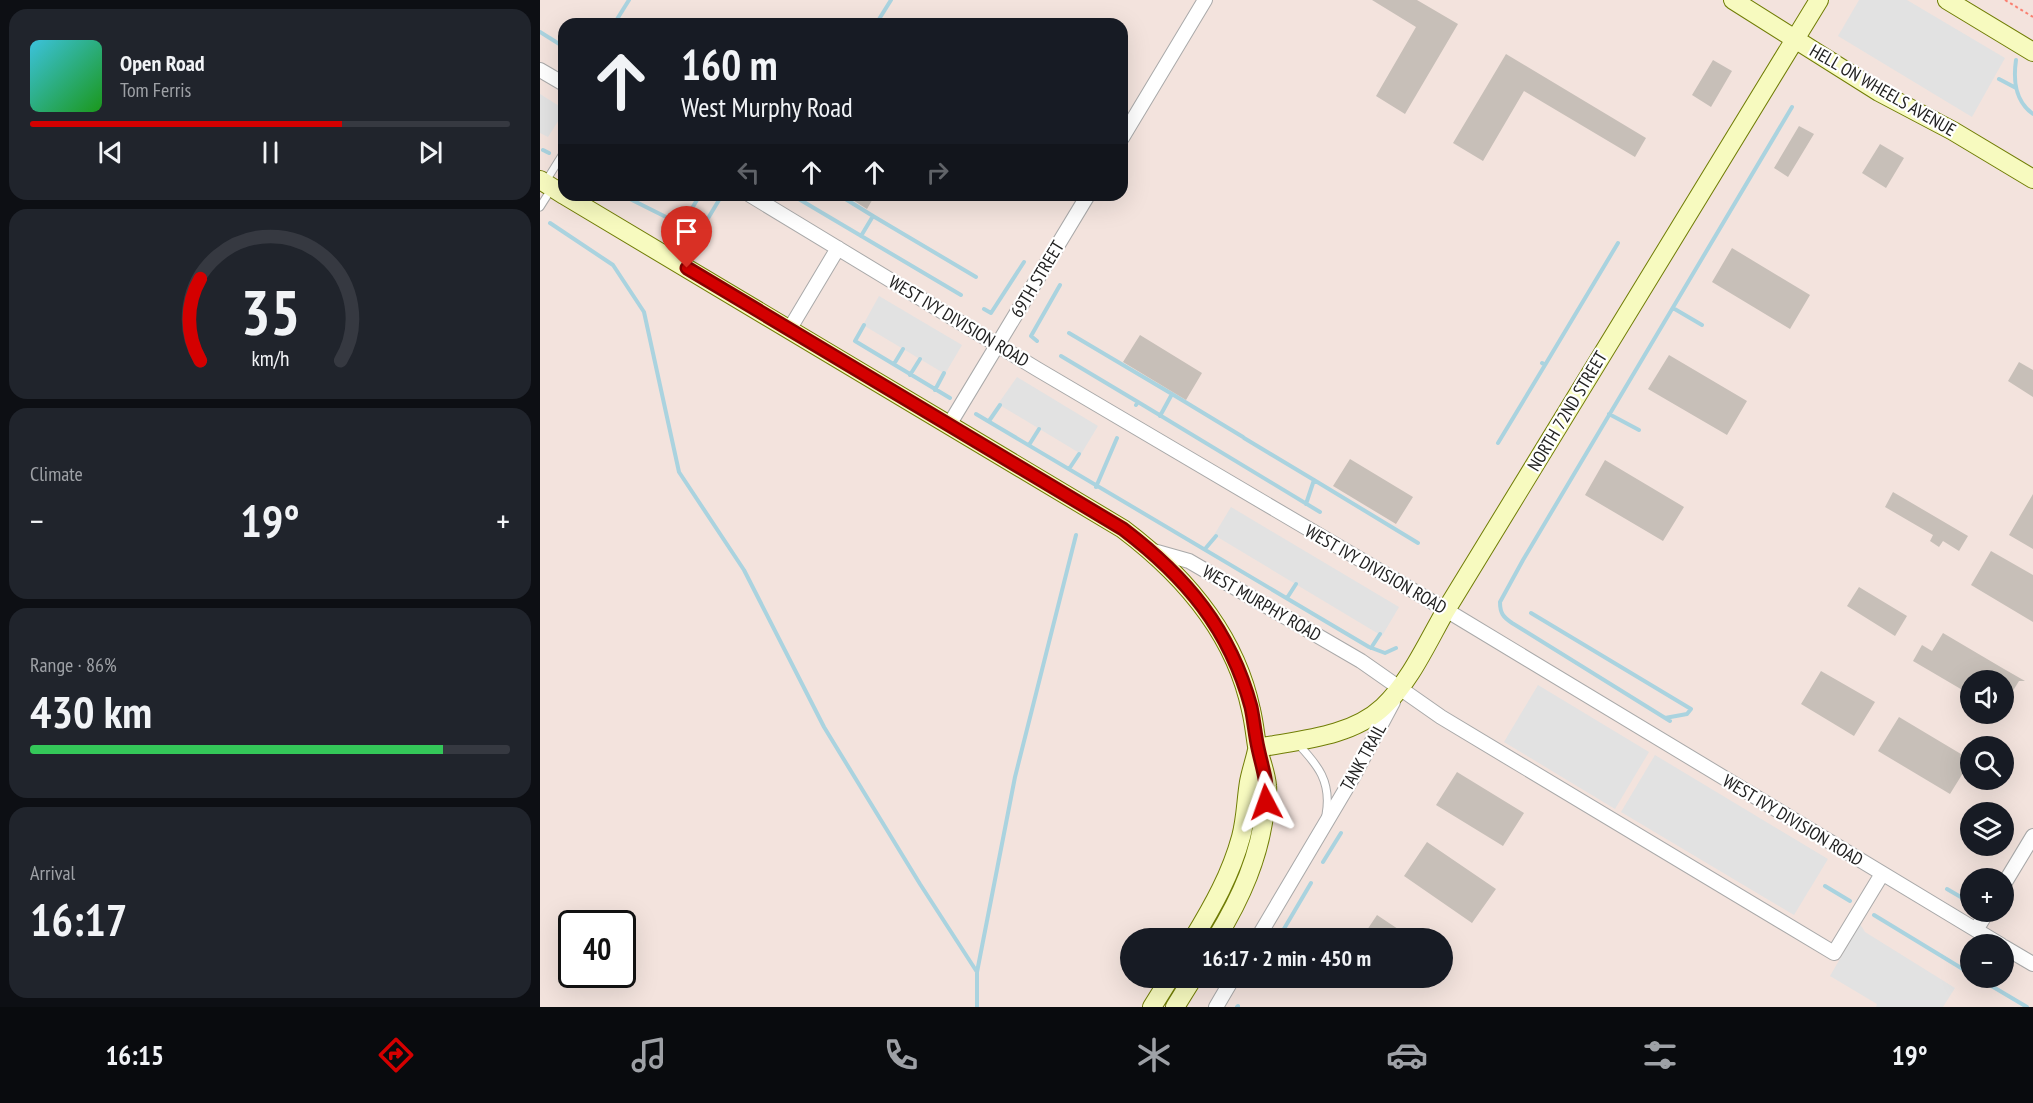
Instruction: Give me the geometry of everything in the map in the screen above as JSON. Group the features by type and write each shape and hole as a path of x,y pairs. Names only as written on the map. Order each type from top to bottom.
{"street":[{"path":"1128,128 1205,0"},
{"name":"HELL ON WHEELS AVENUE","path":"1733,0 1884,95 1953,131 2033,179"},
{"name":"NORTH 72ND STREET","path":"1258,748 1345,729 1383,708 1401,687 1819,0"},
{"path":"1947,0 2033,52"},
{"path":"540,70 558,80"},
{"name":"WEST MURPHY ROAD","path":"575,201 1123,529 1150,550 1189,561 1361,661 1441,717 1834,953 1882,874"},
{"name":"WEST IVY DIVISION ROAD","path":"760,201 997,345 1446,610 1983,934"},
{"name":"69TH STREET","path":"949,425 1084,201"},
{"path":"789,330 838,248"},
{"path":"1150,550 1174,571 1195,596 1233,655 1251,709 1268,786 1259,848 1249,877 1222,928"},
{"name":"TANK TRAIL","path":"1264,928 1353,777 1401,687"},
{"path":"1199,928 1231,869 1241,837 1247,808 1249,780 1258,748"},
{"path":"2014,868 2033,836"},
{"path":"1976,930 1981,922"},
{"name":"WEST IVY DIVISION ROAD","path":"2014,953 2033,964"},
{"path":"1152,1007 1164,988"},
{"path":"1176,1007 1187,988"},
{"path":"1216,1007 1227,988"}],"lane":[{"path":"540,207 553,188 558,172"},
{"name":"TANK TRAIL","path":"1295,741 1318,766 1327,788 1328,805 1324,826"}],"path":[{"path":"2005,0 2033,17"}],"shaded area":[{"path":"540,0 2033,0 2033,1007 540,1007"},
{"path":"1859,0 1907,0 2005,58 1972,117 1838,36"},
{"path":"540,94 558,105 558,121 548,137 540,133"},
{"path":"879,296 962,345 945,374 863,325"},
{"path":"1017,377 1098,426 1081,454 998,404"},
{"path":"1231,507 1399,607 1382,636 1214,535"},
{"path":"1538,685 1649,752 1615,809 1504,742"},
{"path":"1655,755 1828,859 1794,915 1621,812"},
{"path":"1860,924 1865,932 1955,988 1943,1007 1876,1007 1877,1004 1830,976"}],"building":[{"path":"1372,0 1417,0 1458,24 1405,114 1376,96 1416,27"},
{"path":"1506,54 1646,138 1635,157 1524,91 1483,161 1453,143"},
{"path":"1713,60 1732,71 1711,107 1692,95"},
{"path":"1799,126 1814,134 1788,177 1774,168"},
{"path":"1880,144 1904,158 1886,188 1862,173"},
{"path":"854,201 872,201 867,209"},
{"path":"1732,248 1810,295 1790,329 1712,282"},
{"path":"1140,335 1202,373 1186,400 1123,362"},
{"path":"1669,355 1747,401 1727,435 1648,389"},
{"path":"2019,362 2033,370 2033,397 2008,381"},
{"path":"1350,459 1413,497 1396,524 1333,486"},
{"path":"1605,460 1684,507 1663,541 1585,495"},
{"path":"1893,492 1968,536 1959,551 1943,541 1939,547 1930,541 1933,535 1885,507"},
{"path":"2033,494 2033,549 2009,535"},
{"path":"1991,551 2033,575 2033,622 1971,585"},
{"path":"1859,587 1907,616 1895,636 1847,606"},
{"path":"1943,633 2006,670 1960,670 1960,689 1913,661 1922,645 1932,651"},
{"path":"1821,671 1875,702 1854,736 1801,704"},
{"path":"2014,675 2025,681 2019,681 2014,689"},
{"path":"1899,717 1960,753 1960,778 1950,794 1878,751"},
{"path":"1457,772 1524,813 1503,846 1436,805"},
{"path":"1427,842 1496,889 1472,923 1404,876"},
{"path":"1377,915 1396,928 1368,928"}],"waterway":[{"path":"618,18 629,0"},
{"path":"880,18 891,0"},
{"path":"540,32 558,43"},
{"path":"2016,60 2015,75 2019,97 2033,114"},
{"path":"1999,79 2016,88"},
{"path":"1670,721 1506,619 1500,602 1792,107"},
{"path":"543,150 549,153"},
{"path":"634,201 682,225"},
{"path":"677,233 696,201"},
{"path":"692,245 718,201"},
{"path":"802,201 961,295"},
{"path":"849,201 873,216"},
{"path":"861,236 873,216 976,277"},
{"path":"550,223 613,265 644,312 679,472 744,570 824,727 977,972 977,1007"},
{"path":"1545,365 1618,243"},
{"path":"984,309 991,313 1024,262"},
{"path":"1037,341 1031,336 1060,285"},
{"path":"1673,308 1702,325"},
{"path":"864,325 855,341 950,398"},
{"path":"1069,333 1172,394"},
{"path":"894,364 903,349"},
{"path":"1061,356 1138,402 1136,405"},
{"path":"910,375 920,359"},
{"path":"1498,443 1545,365 1542,363"},
{"path":"935,390 944,373"},
{"path":"1160,416 1172,394 1243,437"},
{"path":"1138,402 1320,512"},
{"path":"989,421 1000,405"},
{"path":"976,414 1369,647 1385,653 1396,648"},
{"path":"1609,414 1639,430"},
{"path":"1029,445 1039,429"},
{"path":"1096,487 1117,438"},
{"path":"1244,438 1314,480"},
{"path":"1069,469 1079,454"},
{"path":"1306,504 1314,480 1418,543"},
{"path":"977,972 1015,777 1076,535"},
{"path":"1205,549 1216,536"},
{"path":"1287,598 1296,584"},
{"path":"1531,613 1691,709 1687,714 1665,718"},
{"path":"1371,648 1380,634"},
{"path":"1323,862 1341,833"},
{"path":"1284,928 1311,883"},
{"path":"1825,886 1850,901"},
{"path":"1947,889 1960,897"},
{"path":"1874,915 1960,967"},
{"path":"1995,988 2027,1007"}],"route":[{"path":"687,268 1123,529 1174,571 1213,621 1233,655 1251,709 1268,786 1266,802"}]}
